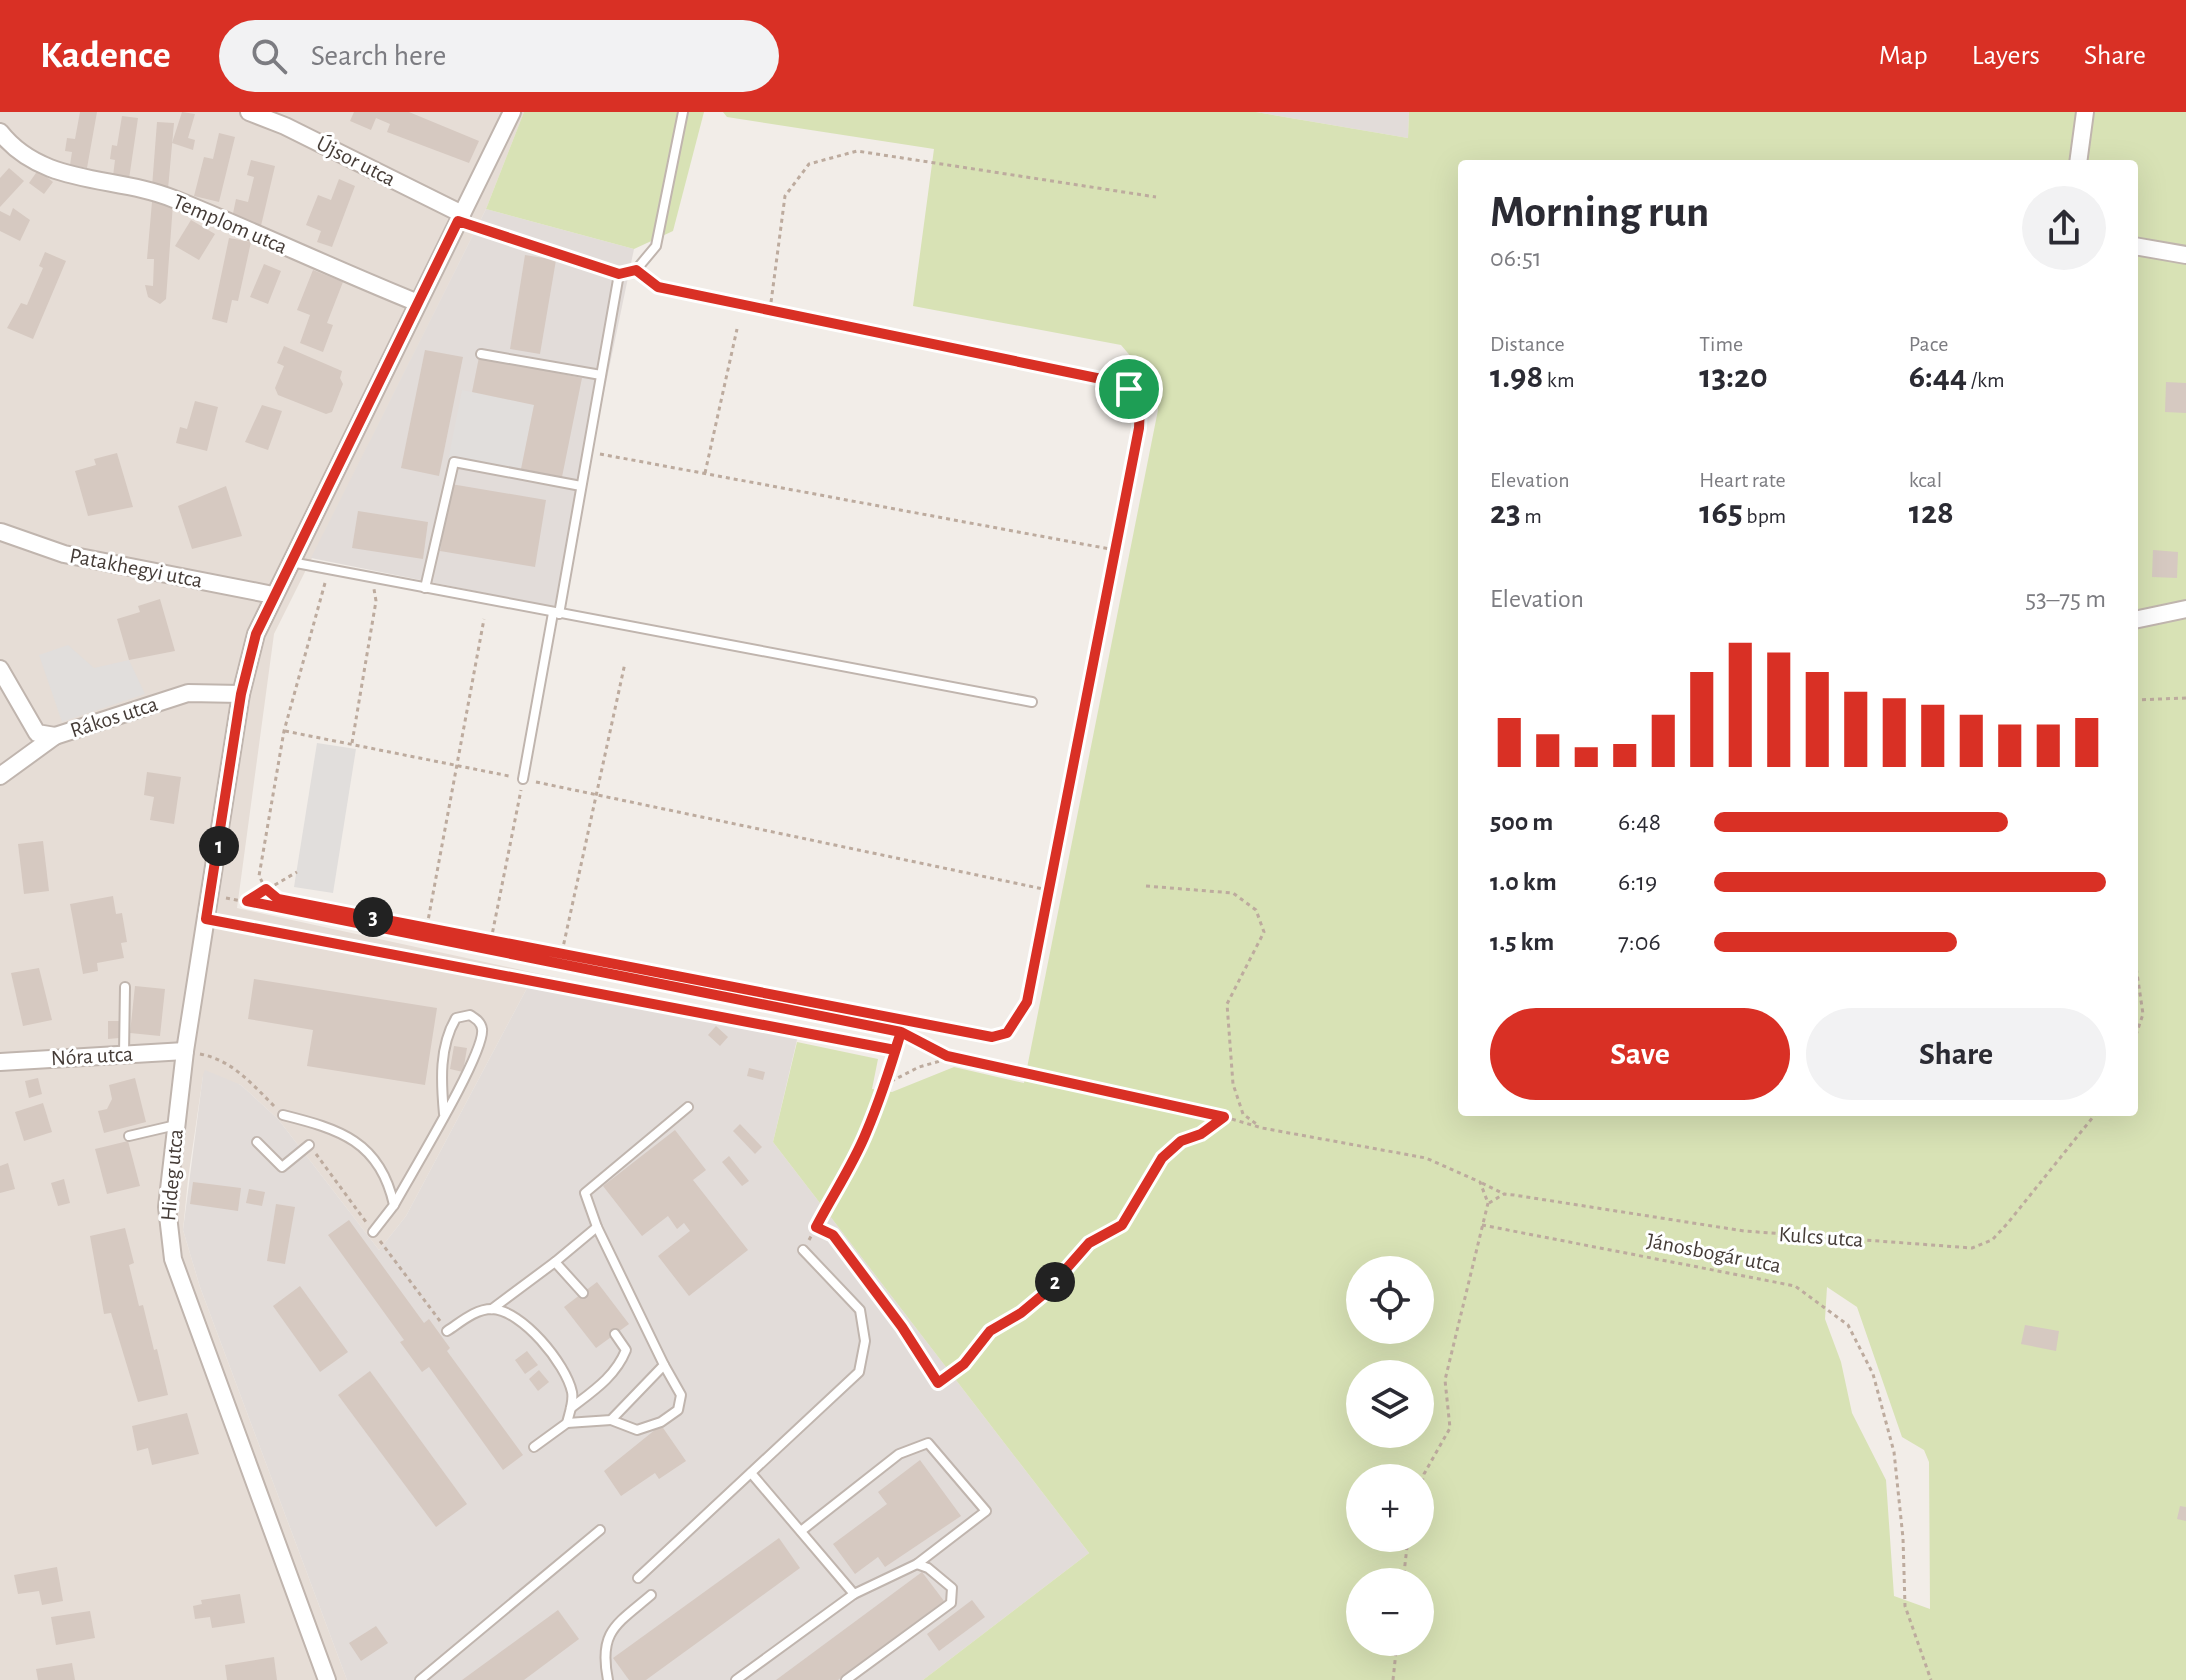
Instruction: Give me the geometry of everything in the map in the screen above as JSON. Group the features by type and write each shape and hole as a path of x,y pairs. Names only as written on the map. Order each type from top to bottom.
{"street":[{"name":"Újsor utca","path":"249,112 285,126 460,218"},
{"path":"241,694 256,634 273,595 512,112"},
{"path":"2079,160 2085,112"},
{"name":"Templom utca","path":"0,132 12,147 38,164 72,176 172,198 418,303"},
{"path":"2138,247 2186,255"},
{"name":"Patakhegyi utca","path":"1,532 64,554 273,595"},
{"path":"2138,619 2186,609"},
{"path":"0,669 37,733 55,736"},
{"name":"Rákos utca","path":"0,776 55,736 188,693 241,694"},
{"name":"Hideg utca","path":"241,694 185,1051 167,1207 173,1259 327,1680"},
{"name":"Nóra utca","path":"0,1062 185,1051"}],"lane":[{"path":"460,218 619,274 636,270 656,246 683,112"},
{"path":"523,779 588,452 619,274"},
{"path":"481,354 601,375"},
{"path":"425,588 454,462 581,486"},
{"path":"290,562 1032,702"},
{"path":"124,1054 125,987"},
{"path":"373,1232 394,1205 462,1086 482,1033 479,1023 470,1015 456,1018 446,1039 441,1082 444,1114"},
{"path":"534,1447 567,1423 611,1420 637,1430 661,1422 678,1410 681,1395 597,1227 585,1193 688,1107"},
{"path":"283,1115 338,1129 362,1148 382,1171 394,1205"},
{"path":"129,1136 176,1125"},
{"path":"257,1142 282,1167 309,1145"},
{"path":"447,1331 475,1313 492,1309 597,1227"},
{"path":"638,1578 859,1372 865,1341 860,1310 803,1250"},
{"path":"555,1262 583,1293"},
{"path":"492,1309 512,1313 530,1328 567,1378 572,1395 567,1423"},
{"path":"570,1409 609,1378 620,1364 626,1350 615,1334"},
{"path":"611,1420 664,1365"},
{"path":"736,1680 854,1594 917,1564 986,1511 928,1443 899,1454 801,1531"},
{"path":"751,1473 854,1594"},
{"path":"420,1680 600,1530"},
{"path":"846,1680 951,1603 952,1588 928,1568 917,1564"},
{"path":"608,1680 604,1657 609,1630 651,1595"}],"path":[{"path":"770,310 785,196 809,164 857,151 1156,197"},
{"path":"329,569 284,731 259,876 266,889 278,899 992,1037 1007,1033 1027,1002 1139,428 1140,406 1129,389 1111,381 658,287 636,270"},
{"path":"705,474 737,329"},
{"path":"588,452 1115,550"},
{"path":"352,743 376,601 371,577"},
{"path":"427,927 484,619"},
{"path":"561,953 625,663"},
{"path":"2138,700 2186,698"},
{"path":"284,731 1048,890"},
{"path":"491,940 523,779"},
{"path":"247,901 297,872"},
{"path":"1146,886 1233,893 1256,910 1264,932 1227,1004 1233,1084 1243,1114 1262,1128"},
{"path":"210,895 901,1032 953,1058"},
{"path":"206,919 895,1050"},
{"path":"2138,980 2143,1014 2138,1029"},
{"path":"803,1250 866,1135 901,1032"},
{"path":"185,1051 215,1057 240,1073 283,1115"},
{"path":"884,1085 919,1067 953,1058"},
{"name":"Kulcs utca","path":"953,1058 1262,1128 1426,1158 1504,1194 1744,1231 1972,1248 1992,1240 2007,1224 2094,1116"},
{"path":"816,1227 833,1235 902,1327 938,1383 964,1364 990,1331 1021,1313 1045,1293 1089,1243 1122,1225 1162,1158 1181,1141 1201,1134 1224,1117"},
{"path":"309,1145 447,1331"},
{"path":"1430,1464 1450,1428 1445,1380 1488,1203 1480,1182"},
{"path":"1488,1203 1504,1194"},
{"name":"Jánosbogár utca","path":"1482,1225 1795,1286 1848,1325 1873,1374 1894,1452 1905,1606 1931,1680"},
{"path":"1393,1680 1396,1656"}],"shaded area":[{"path":"0,112 524,112 486,209 274,634 237,908 535,973 406,1216 379,1250 278,1119 241,1085 203,1076 188,1179 183,1230 200,1287 347,1680 0,1680"},
{"path":"1256,112 1409,112 1408,138"},
{"path":"486,209 634,249 559,608 311,558"},
{"path":"462,390 534,405 520,475 448,461"},
{"path":"68,645 94,668 129,660 145,694 62,722 39,655"},
{"path":"317,743 356,749 333,893 294,887"},
{"path":"535,973 800,1027 773,1142 1089,1553 923,1680 347,1680 200,1287 183,1230 203,1075 205,1070 241,1085 278,1119 379,1250 406,1216"}],"green space":[{"path":"524,112 704,112 673,231 634,249 486,209"},
{"path":"723,112 1256,112 1408,138 1409,112 2186,112 2186,1680 923,1680 1089,1553 773,1142 797,1042 878,1059 872,1089 892,1092 954,1067 1024,1083 1158,410 1150,379 1121,345 913,306 934,149 727,117","holes":["1827,1287 1857,1307 1902,1437 1924,1450 1929,1462 1930,1609 1894,1596 1886,1480 1852,1413 1841,1362 1825,1319"]}],"building":[{"path":"80,112 97,112 87,168 70,165 72,152 65,151 67,138 75,139"},
{"path":"182,112 195,114 188,138 195,140 193,150 172,143"},
{"path":"354,112 409,112 479,141 469,163 387,132 390,124 376,118 371,130 350,121"},
{"path":"122,116 138,118 129,179 113,176 115,160 110,159 112,145 117,146"},
{"path":"157,122 174,123 168,189 152,187"},
{"path":"219,133 235,137 219,202 194,196 204,157 213,159"},
{"path":"251,160 275,166 260,230 231,223 236,199 248,202 254,177 247,175"},
{"path":"9,168 24,181 0,207 0,178"},
{"path":"38,170 53,182 44,194 29,183"},
{"path":"339,179 355,186 332,247 317,242 321,231 306,225 318,195 331,200"},
{"path":"152,202 173,204 166,299 160,304 148,297 145,285 153,286 154,259 147,259"},
{"path":"13,208 30,220 20,241 0,231 0,211 10,216"},
{"path":"191,220 215,234 199,260 175,246"},
{"path":"229,238 251,242 238,301 232,300 227,323 212,319"},
{"path":"45,252 66,261 33,339 7,328 21,303 27,305 43,268 39,266"},
{"path":"525,255 556,260 540,354 510,349"},
{"path":"264,264 281,271 268,304 250,297"},
{"path":"313,270 343,282 327,323 333,325 323,352 300,343 310,315 297,310"},
{"path":"284,346 342,371 340,378 343,384 332,412 326,414 278,395 275,388 284,366 277,363"},
{"path":"425,350 463,357 439,476 401,468"},
{"path":"479,357 582,378 562,477 521,469 534,405 472,392"},
{"path":"2166,382 2186,383 2186,413 2165,412"},
{"path":"195,401 218,407 207,451 176,443 180,427 187,429"},
{"path":"262,405 282,411 268,450 245,442"},
{"path":"117,453 133,507 88,516 75,471 96,465 94,459"},
{"path":"451,484 546,500 535,567 440,551"},
{"path":"226,486 242,536 192,549 178,506"},
{"path":"358,511 428,522 423,559 352,548"},
{"path":"2153,550 2178,552 2177,578 2152,577"},
{"path":"160,599 175,651 129,660 117,619 140,612 138,606"},
{"path":"147,772 181,777 174,824 150,820 154,797 144,795"},
{"path":"43,841 49,891 24,894 18,844"},
{"path":"113,896 116,914 122,913 127,942 121,943 124,958 97,963 98,971 83,974 70,904"},
{"path":"39,968 52,1020 23,1026 11,973"},
{"path":"254,979 437,1008 425,1085 307,1066 313,1030 248,1019"},
{"path":"135,986 165,989 160,1036 130,1033"},
{"path":"108,1021 119,1021 119,1038 108,1039"},
{"path":"716,1026 728,1037 720,1046 708,1035"},
{"path":"454,1046 467,1048 463,1072 450,1069"},
{"path":"749,1068 765,1072 763,1080 747,1076"},
{"path":"38,1078 42,1094 29,1098 25,1081"},
{"path":"135,1078 146,1122 104,1133 98,1111 107,1109 112,1099 109,1085"},
{"path":"43,1103 52,1132 24,1141 15,1112"},
{"path":"740,1124 762,1147 755,1154 733,1131"},
{"path":"675,1130 706,1170 693,1180 748,1250 689,1296 658,1256 690,1231 684,1223 677,1229 668,1216 642,1236 603,1186"},
{"path":"128,1141 140,1186 107,1194 95,1149"},
{"path":"729,1156 749,1181 742,1186 722,1162"},
{"path":"8,1163 15,1189 0,1193 0,1166"},
{"path":"64,1179 70,1203 58,1206 51,1183"},
{"path":"193,1182 241,1188 238,1211 190,1204"},
{"path":"249,1189 265,1192 262,1206 246,1203"},
{"path":"276,1204 295,1207 285,1264 267,1261"},
{"path":"349,1220 424,1323 429,1319 450,1348 447,1351 523,1455 503,1470 429,1367 422,1372 400,1342 404,1340 328,1235"},
{"path":"125,1228 134,1263 129,1265 139,1306 143,1305 168,1395 138,1402 111,1313 104,1314 90,1236"},
{"path":"597,1282 629,1324 596,1348 564,1307"},
{"path":"300,1286 348,1352 320,1372 273,1306"},
{"path":"2025,1325 2059,1331 2056,1351 2021,1344"},
{"path":"527,1351 538,1365 525,1374 515,1360"},
{"path":"539,1370 549,1382 538,1391 529,1379"},
{"path":"370,1371 467,1504 436,1527 338,1395"},
{"path":"187,1413 199,1454 152,1465 148,1448 137,1451 132,1426"},
{"path":"661,1425 686,1461 659,1479 655,1473 621,1496 604,1471"},
{"path":"920,1460 961,1516 885,1567 878,1557 855,1574 833,1544 887,1504 878,1492"},
{"path":"2180,1506 2186,1507 2186,1521 2177,1519"},
{"path":"779,1538 800,1568 646,1680 629,1680 613,1658"},
{"path":"57,1567 63,1601 42,1605 39,1591 18,1594 14,1575"},
{"path":"922,1572 944,1601 838,1680 776,1680"},
{"path":"240,1594 245,1623 212,1628 210,1617 195,1619 193,1606 202,1604 201,1600"},
{"path":"972,1600 985,1617 939,1651 927,1634"},
{"path":"558,1610 579,1639 524,1680 462,1680"},
{"path":"90,1611 95,1638 56,1645 51,1617"},
{"path":"376,1626 388,1643 361,1661 349,1643"},
{"path":"274,1657 277,1680 227,1680 225,1665"},
{"path":"72,1663 75,1680 38,1680 36,1669"}],"route":[{"path":"1129,389 1111,381 658,287 636,270 619,274 458,221 256,634 241,694 206,919 895,1050 901,1032 947,1056 1191,1107 1224,1117 1201,1134 1181,1141 1162,1158 1122,1225 1089,1243 1045,1293 1021,1313 990,1331 964,1364 938,1383 902,1327 833,1235 816,1227 866,1135 884,1085 901,1032 247,901 266,889 278,899 992,1037 1007,1033 1027,1002 1139,428 1140,406 1129,389"}]}
